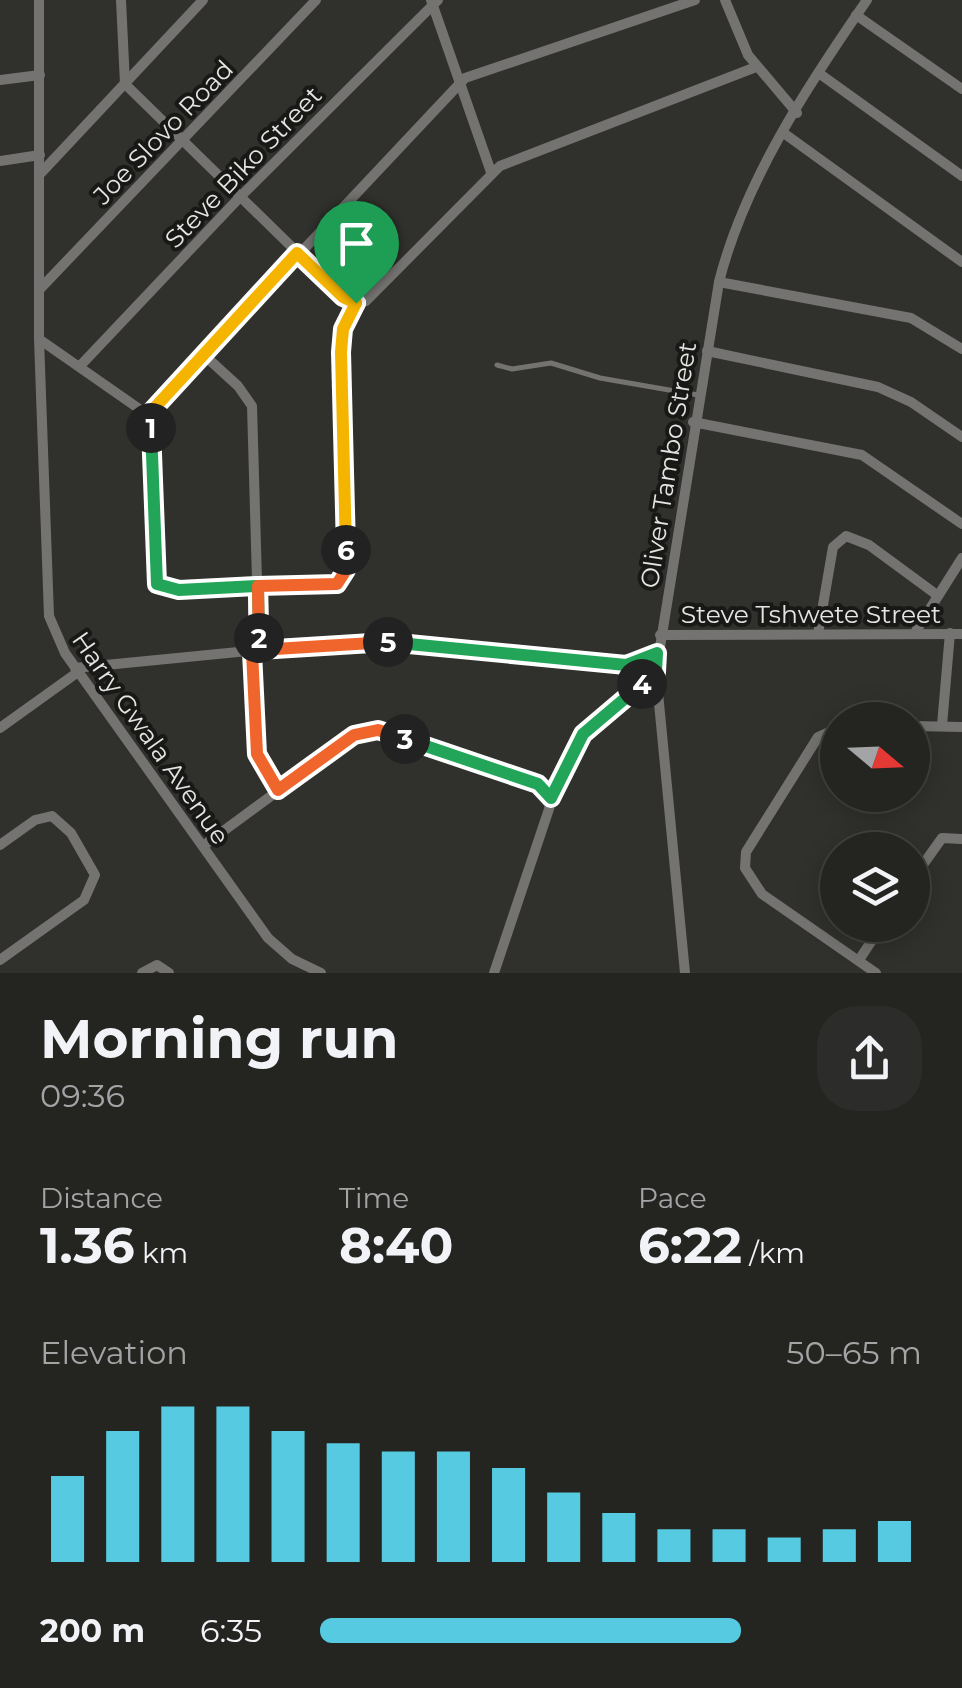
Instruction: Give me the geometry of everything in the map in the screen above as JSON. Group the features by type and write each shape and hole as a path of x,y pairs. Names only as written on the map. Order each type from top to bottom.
{"street":[{"name":"Harry Gwala Avenue","path":"39,0 39,340 49,616 56,637 76,670 257,924 292,959 321,973"},
{"path":"122,0 126,84 181,143 343,297 356,303 366,301 491,172 510,160 756,67"},
{"name":"Joe Slovo Road","path":"39,290 316,0"},
{"path":"646,0 650,14"},
{"path":"356,303 342,340 343,578 329,587 179,590 157,584 148,415 203,354 458,84 476,73 695,0"},
{"path":"725,0 756,67 797,112"},
{"name":"Oliver Tambo Street","path":"685,973 656,672 719,282 736,224 797,112 867,0"},
{"path":"434,1 458,84 491,172"},
{"name":"Steve Biko Street","path":"80,366 434,1"},
{"path":"40,174 200,2"},
{"path":"856,15 962,88"},
{"path":"820,74 962,176"},
{"path":"0,80 40,75"},
{"path":"785,134 962,262"},
{"path":"0,160 40,155"},
{"path":"719,282 910,318 962,350"},
{"path":"39,340 148,415"},
{"path":"707,350 878,387 911,402 962,437"},
{"path":"203,354 238,386 252,406 258,586 257,754 278,790"},
{"path":"694,422 862,455 962,524"},
{"path":"818,634 833,547 846,536 869,545 937,595"},
{"path":"916,630 962,558"},
{"name":"Steve Tshwete Street","path":"660,635 916,630 956,633"},
{"path":"942,725 956,633"},
{"path":"0,728 76,670 388,642 626,665 657,653"},
{"path":"494,973 551,798 583,734 656,672"},
{"path":"930,725 962,726"},
{"path":"203,846 354,735 378,730 538,784 551,798"},
{"path":"820,736 746,852 745,868 762,894 876,973"},
{"path":"0,845 35,820 52,816 71,833 95,875 84,900 0,960"},
{"path":"930,855 942,838 962,840"},
{"path":"859,960 871,942"},
{"path":"287,973 292,959"},
{"path":"142,973 157,965 170,973"}],"lane":[{"path":"497,366 512,370 551,362 600,378 698,395"}],"route":[{"path":"356,303 343,297 297,253 148,415 152,430 157,584 169,589 258,586 259,650 252,652 255,742 257,754 278,790 354,735 378,730 538,784 551,798 583,734 656,672 657,653 626,665 388,642 259,650 258,586 329,587 337,584 346,570 341,352 343,329 356,303"}]}
